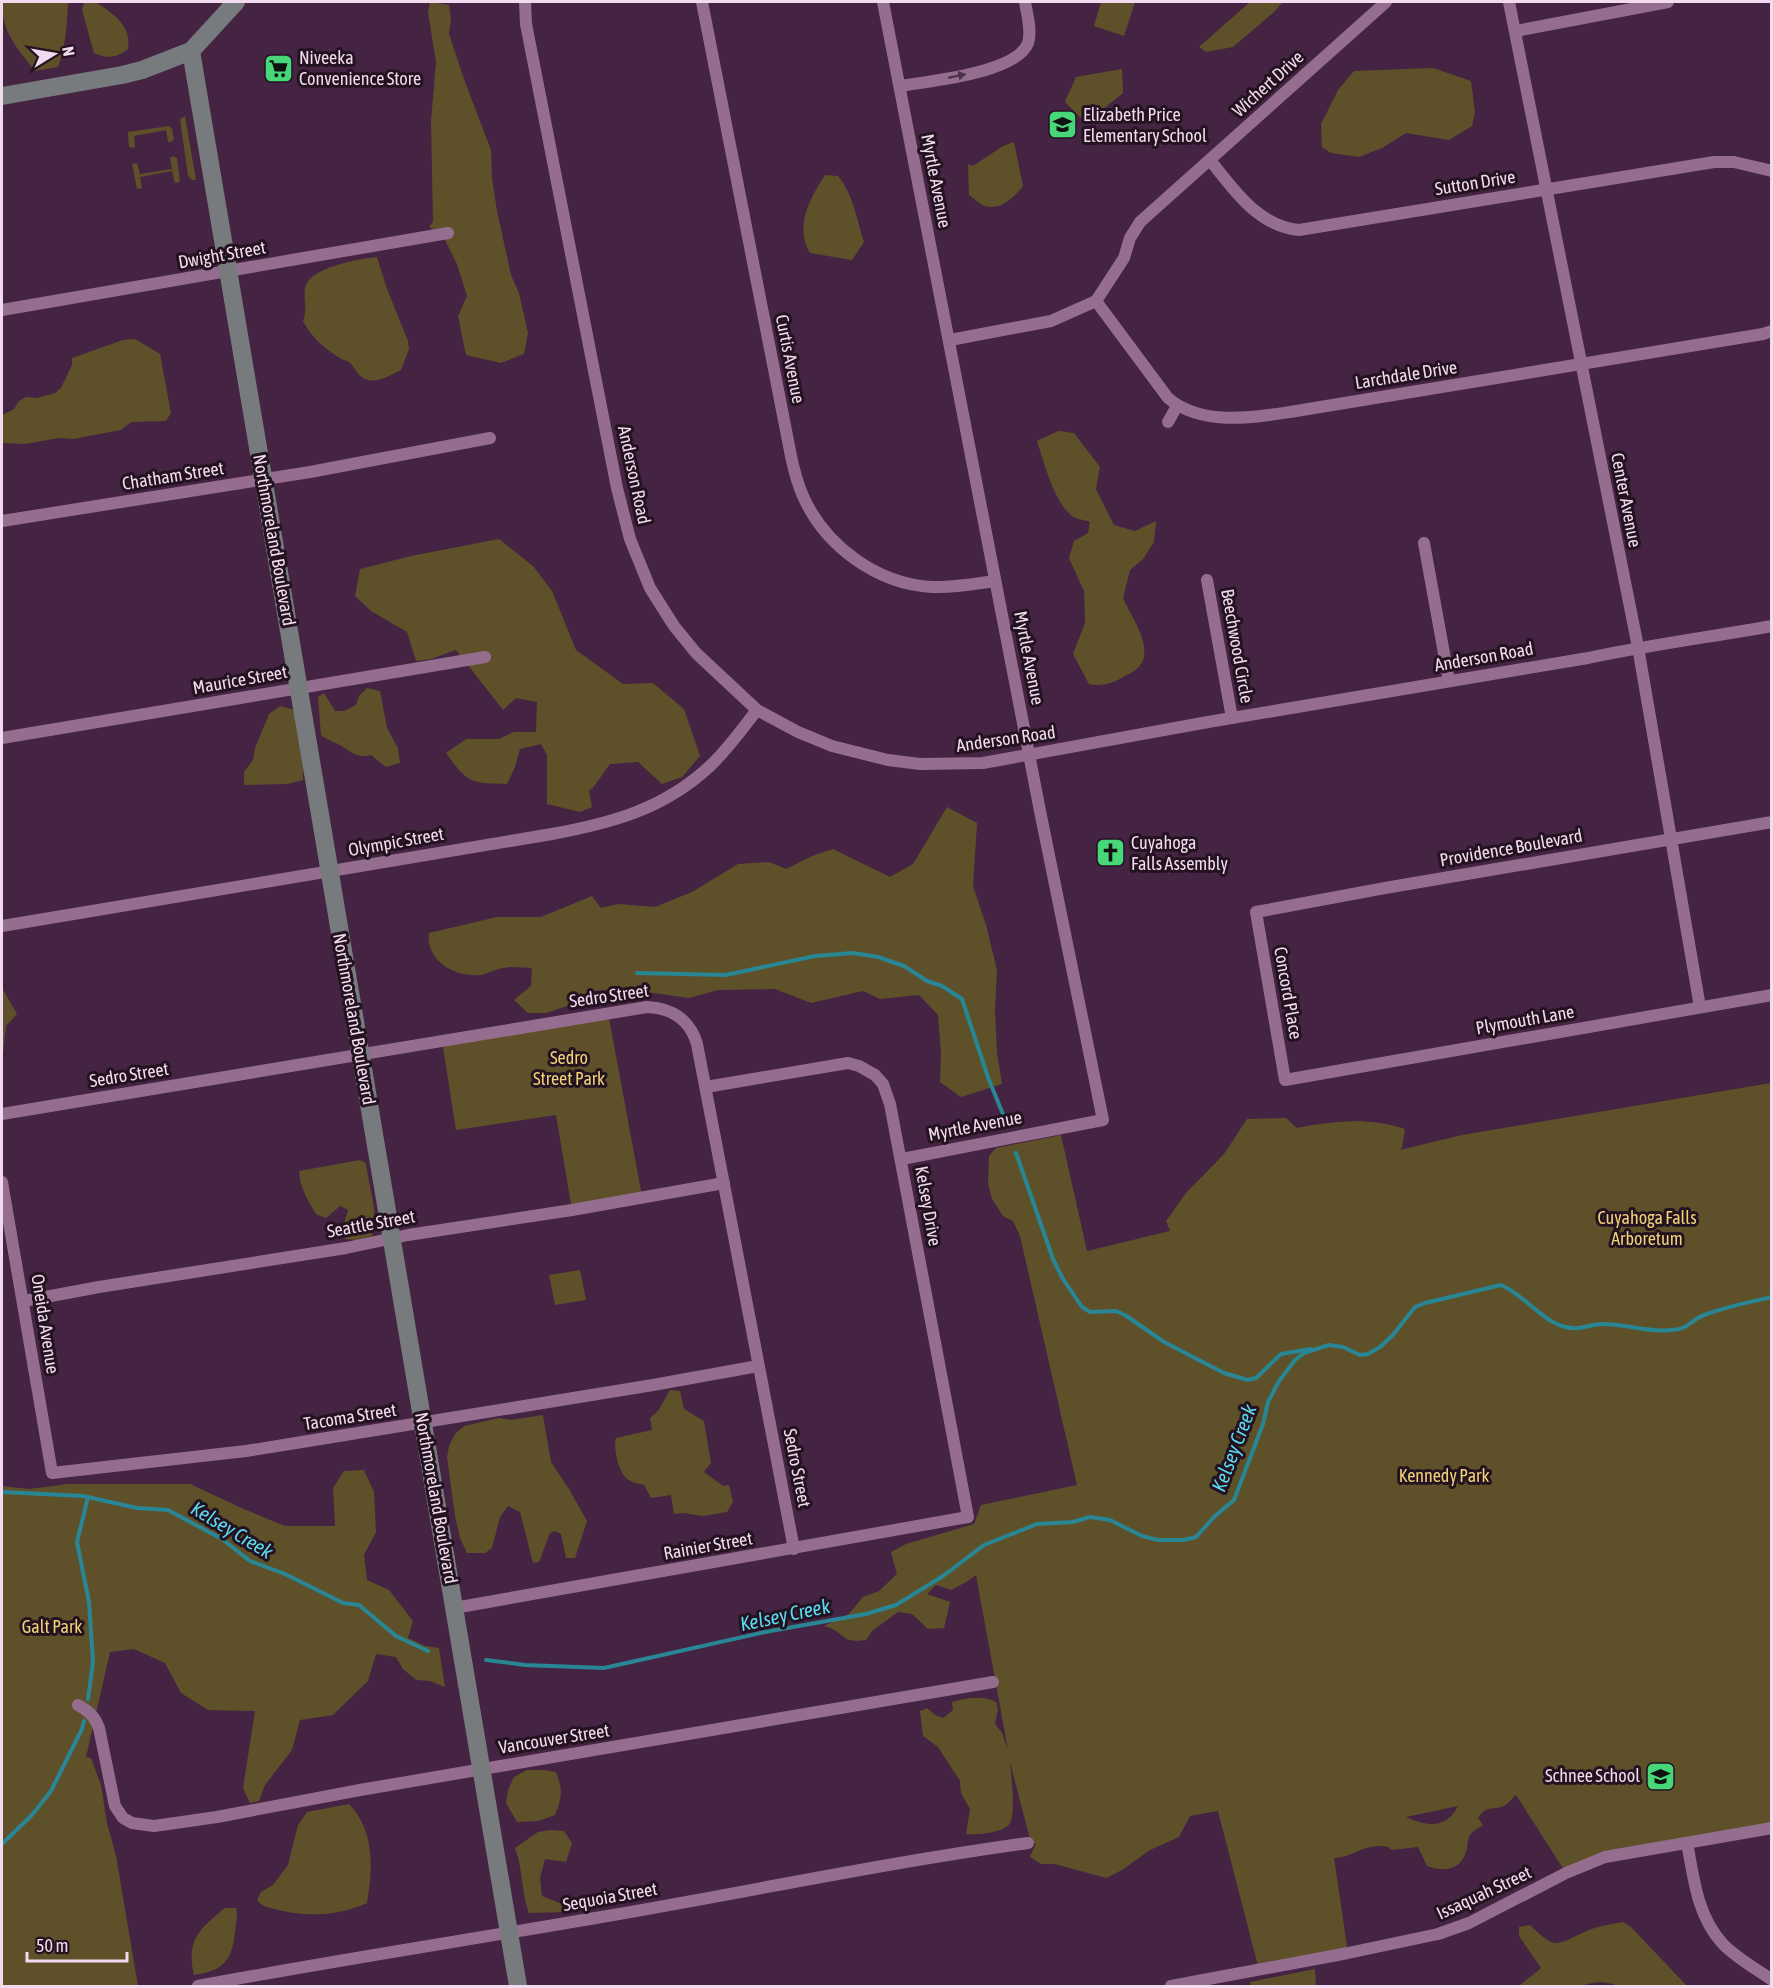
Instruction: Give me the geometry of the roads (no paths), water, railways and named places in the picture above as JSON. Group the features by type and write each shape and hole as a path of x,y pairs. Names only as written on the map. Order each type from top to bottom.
{"street":[{"path":"2,96 122,75 142,70 191,51 236,2"},
{"name":"Anderson Road","path":"525,2 526,24 616,488 630,538 650,588 681,635 721,679 757,710 798,732 832,746 888,760 920,764 983,763 1638,647 1772,626"},
{"name":"Curtis Avenue","path":"702,2 790,454 803,496 814,516 836,543 857,560 882,574 897,580 930,587 952,588 995,581"},
{"name":"Myrtle Avenue","path":"883,2 995,581 1103,1120 902,1159"},
{"path":"900,86 994,68 1014,60 1028,42 1029,32 1024,2"},
{"name":"Wichert Drive","path":"1096,301 1124,258 1130,238 1140,222 1386,2"},
{"name":"Center Avenue","path":"1509,2 1638,647 1700,1007"},
{"path":"1516,31 1668,2"},
{"name":"Northmoreland Boulevard","path":"191,51 518,1986"},
{"name":"Sutton Drive","path":"1210,160 1231,186 1264,219 1277,226 1299,230 1714,162 1737,162 1772,171"},
{"name":"Dwight Street","path":"2,310 448,233"},
{"path":"950,340 1051,321 1096,301 1168,398 1177,406 1168,422"},
{"name":"Larchdale Drive","path":"1177,406 1197,414 1236,418 1259,417 1772,331"},
{"name":"Chatham Street","path":"2,521 342,466 490,438"},
{"path":"1424,543 1449,681"},
{"name":"Beechwood Circle","path":"1207,580 1232,718"},
{"name":"Maurice Street","path":"2,738 485,657"},
{"name":"Olympic Street","path":"2,926 583,828 633,814 663,800 709,766 727,748 757,710"},
{"name":"Providence Boulevard","path":"1256,912 1772,822"},
{"name":"Concord Place","path":"1256,912 1285,1080"},
{"name":"Plymouth Lane","path":"1285,1080 1772,995"},
{"name":"Sedro Street","path":"2,1114 628,1010 658,1007 669,1010 689,1024 697,1044 794,1549"},
{"name":"Kelsey Drive","path":"706,1087 848,1063 875,1075 887,1094 902,1159 968,1517"},
{"name":"Oneida Avenue","path":"2,1182 52,1473"},
{"name":"Seattle Street","path":"24,1301 724,1183"},
{"name":"Tacoma Street","path":"52,1473 246,1451 423,1424 758,1366"},
{"name":"Rainier Street","path":"454,1608 968,1517"},
{"name":"Vancouver Street","path":"78,1705 89,1711 96,1720 115,1806 123,1818 132,1823 154,1826 993,1682"},
{"name":"Issaquah Street","path":"1172,1986 1346,1954 1438,1934 1469,1923 1586,1864 1616,1855 1772,1828"},
{"name":"Sequoia Street","path":"198,1986 287,1969 462,1942 919,1859 1028,1843"},
{"path":"1687,1843 1697,1898 1711,1928 1723,1943 1772,1980"}],"waterway":[{"path":"637,973 726,975 815,956 853,953 878,957 904,966 962,999 989,1080 1005,1119"},
{"path":"1016,1153 1053,1259 1082,1307 1090,1312 1116,1311 1164,1342 1224,1373 1248,1380 1256,1378 1281,1354 1311,1349"},
{"name":"Kelsey Creek","path":"486,1660 525,1665 604,1668 765,1632 866,1614 896,1605 943,1576 984,1545 1037,1524 1073,1522 1090,1517 1110,1520 1142,1536 1158,1540 1184,1540 1196,1537 1234,1500 1263,1424 1268,1402 1279,1381 1295,1360 1304,1353 1329,1345 1343,1347 1360,1355 1368,1354 1392,1336 1415,1307 1425,1303 1501,1285 1517,1294 1546,1318 1568,1328 1612,1324 1663,1331 1683,1328 1699,1317 1772,1297"},
{"name":"Kelsey Creek","path":"2,1492 83,1496 137,1508 168,1510 222,1539 250,1561 285,1574 343,1603 359,1605 396,1636 428,1651"},
{"path":"88,1497 77,1542 89,1602 93,1662 88,1699"},
{"path":"2,1844 32,1815 51,1791 84,1721"}],"place":[{"name":"Niveeka Convenience Store","path":"278,68"},
{"name":"Elizabeth Price Elementary School","path":"1062,125"},
{"name":"Cuyahoga Falls Assembly","path":"1110,853"},
{"name":"Schnee School","path":"1661,1776"}],"park label":[{"name":"Sedro Street Park","path":"569,1068"},
{"name":"Cuyahoga Falls Arboretum","path":"1647,1228"},
{"name":"Kennedy Park","path":"1444,1476"},
{"name":"Galt Park","path":"52,1627"}]}
